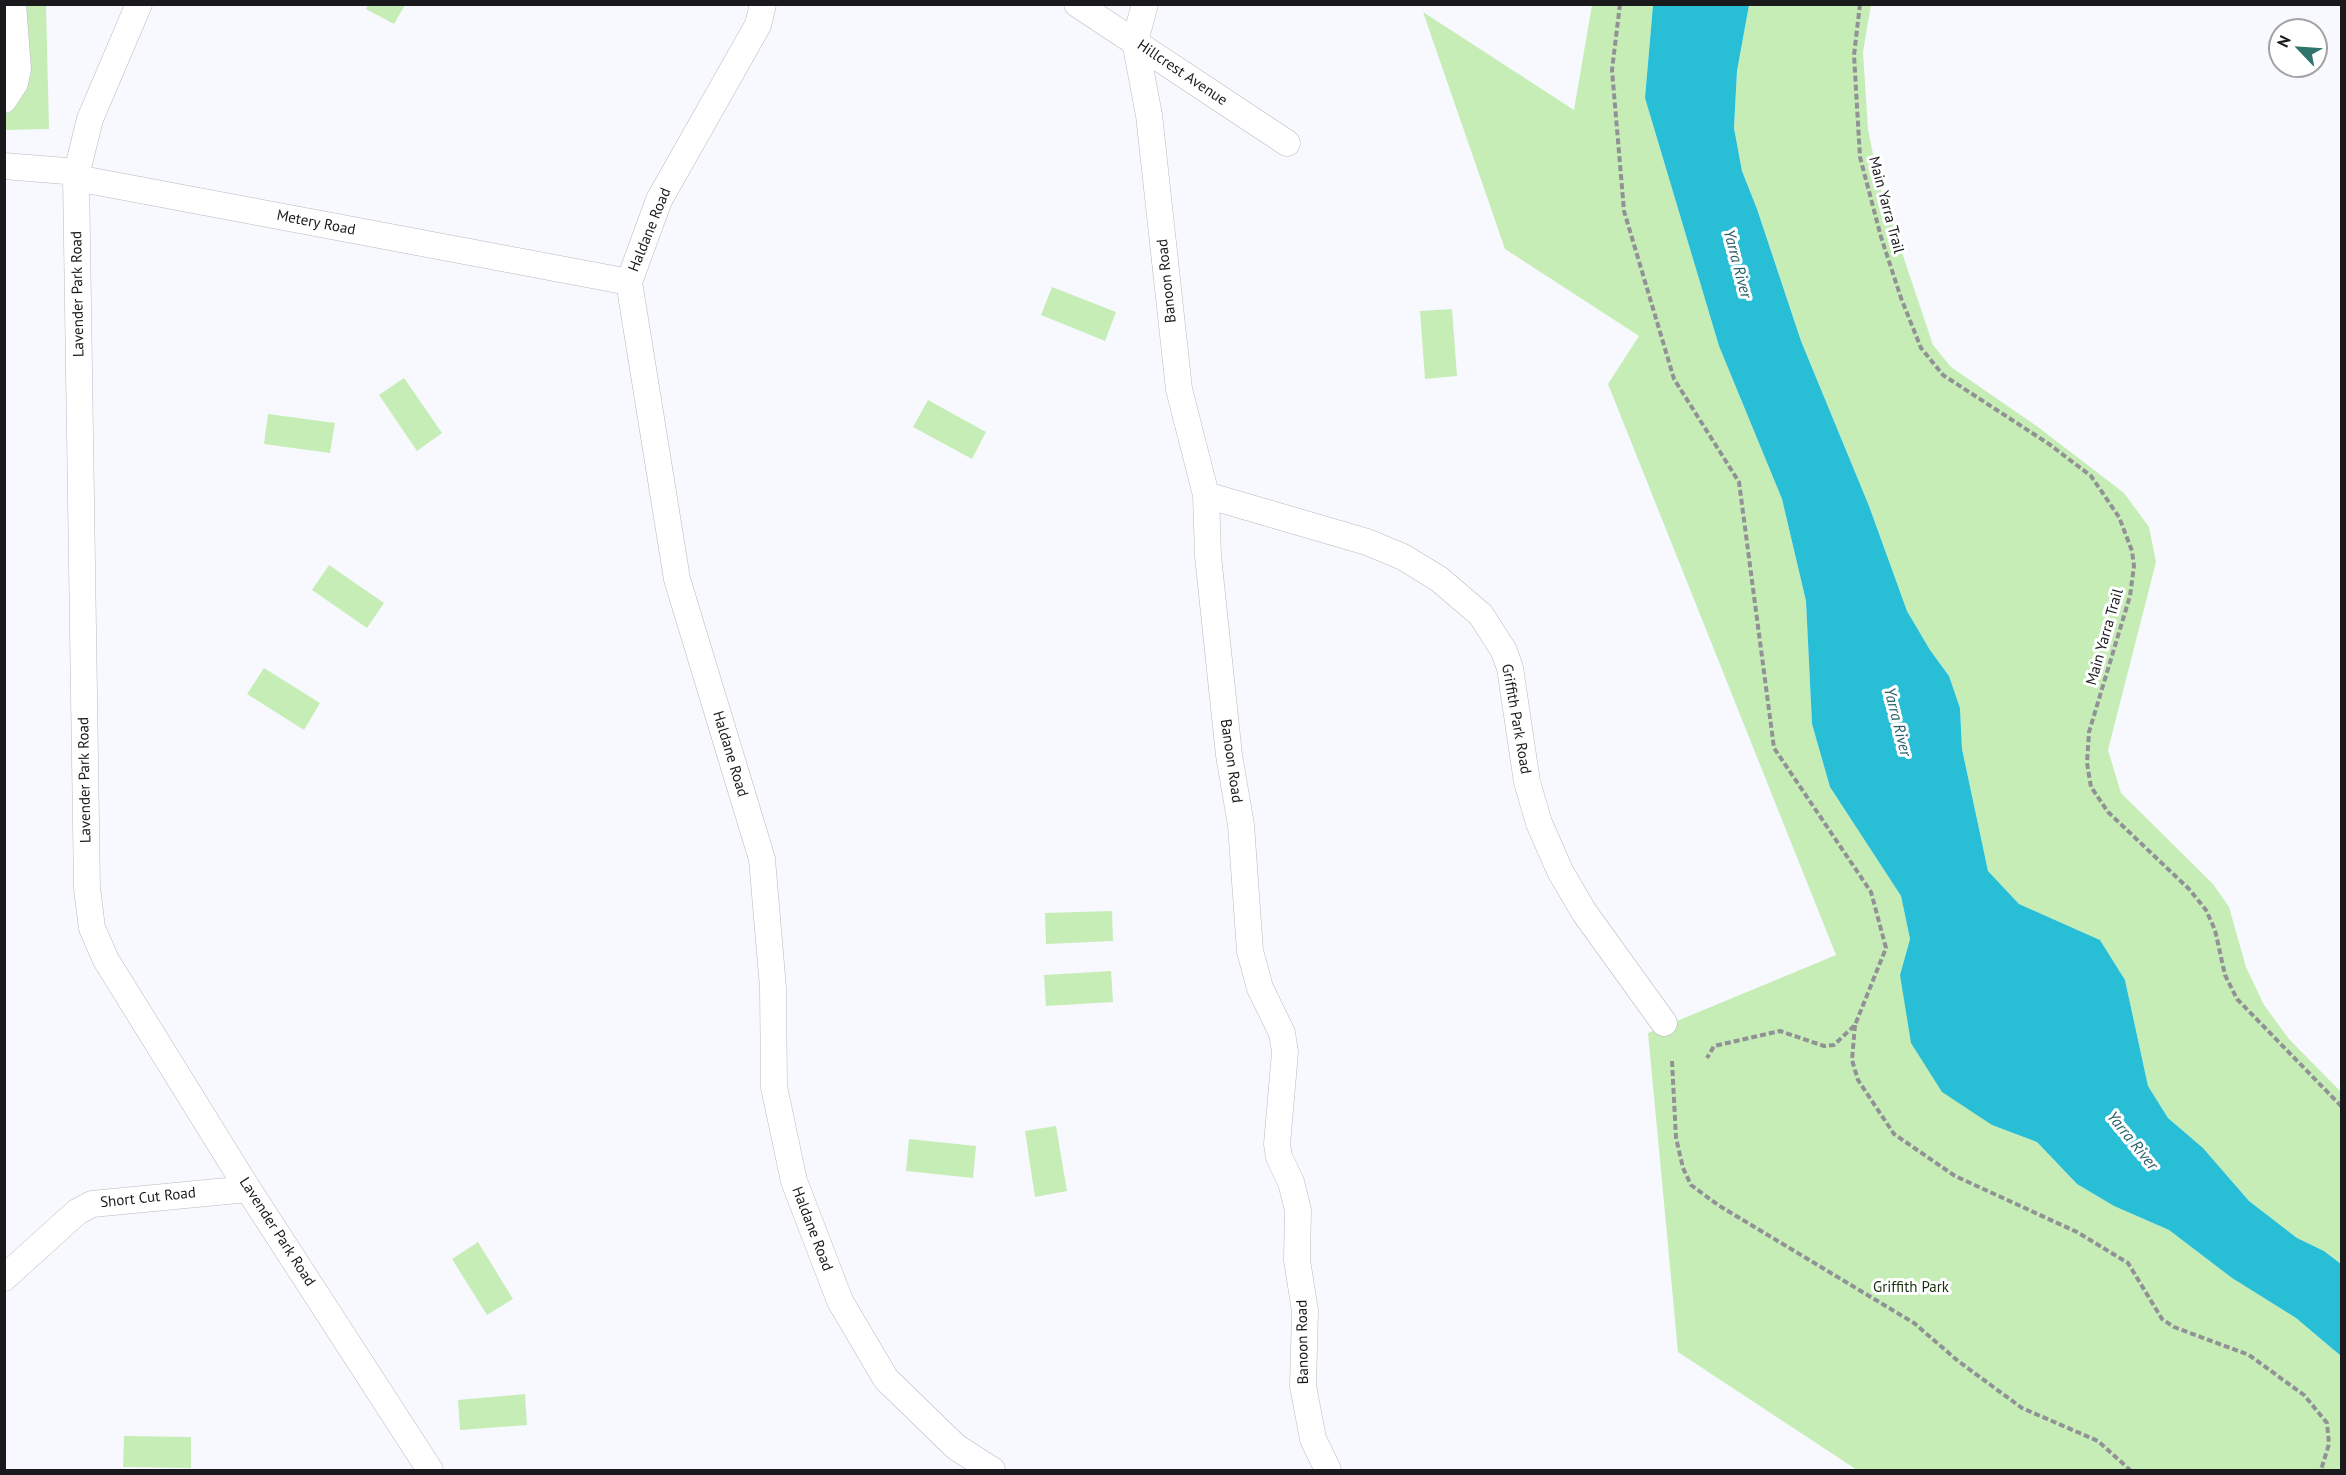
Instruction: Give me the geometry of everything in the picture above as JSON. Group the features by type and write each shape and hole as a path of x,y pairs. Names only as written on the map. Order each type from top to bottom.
{"street":[{"path":"4,100 15,83 18,69 14,4"},
{"name":"Lavender Park Road","path":"139,4 90,118 76,176 87,888 92,928 106,960 248,1189 430,1470"},
{"name":"Haldane Road","path":"764,4 758,25 659,200 629,282 677,579 762,859 773,988 774,1087 794,1181 840,1301 886,1379 956,1447 992,1470"},
{"name":"Hillcrest Avenue","path":"1077,4 1287,143"},
{"path":"1135,41 1145,4"},
{"name":"Banoon Road","path":"1135,41 1149,115 1179,389 1206,495 1208,556 1229,755 1241,825 1250,951 1260,988 1282,1033 1285,1052 1277,1144 1279,1157 1292,1182 1298,1210 1297,1260 1305,1311 1303,1386 1313,1439 1328,1470"},
{"name":"Metery Road","path":"4,166 66,171 76,176 629,282"},
{"name":"Griffith Park Road","path":"1206,495 1367,542 1403,557 1439,579 1481,615 1504,651 1510,668 1527,782 1539,823 1560,871 1584,912 1664,1023"},
{"name":"Short Cut Road","path":"4,1278 77,1212 92,1204 248,1189"}],"path":[{"path":"1620,4 1612,70 1624,210 1674,379 1739,482 1774,748 1871,892 1886,948 1855,1025 1852,1060 1858,1080 1894,1134 1954,1176 2077,1232 2128,1263 2162,1319 2174,1327 2249,1355 2304,1395 2327,1423 2329,1444 2321,1470"},
{"name":"Main Yarra Trail","path":"1860,4 1854,55 1860,157 1881,237 1901,298 1921,348 1943,375 2049,444 2091,476 2119,516 2132,551 2134,566 2130,596 2089,732 2087,763 2091,788 2108,812 2189,888 2206,910 2215,930 2225,975 2237,999 2342,1107"},
{"path":"1707,1058 1714,1046 1780,1031 1824,1046 1834,1045 1855,1025"},
{"path":"1672,1061 1676,1138 1691,1185 1718,1204 1914,1323 1958,1361 2022,1408 2098,1441 2130,1470"}],"green space":[{"path":"368,4 405,5 394,24 366,9"},
{"path":"4,5 46,5 49,129 5,130"},
{"name":"Griffith Park","path":"1592,5 1653,5 1645,98 1719,346 1782,499 1806,601 1812,724 1830,787 1901,896 1910,939 1900,975 1992,1125 2037,1142 2077,1184 2114,1206 2169,1230 2232,1278 2296,1318 2341,1356 2341,1470 1857,1470 1678,1352 1648,1033 1836,955 1608,384 1639,336 1505,249 1423,12 1574,110"},
{"path":"1749,5 1871,5 1863,52 1868,129 1879,184 1933,345 1951,367 2038,427 2124,493 2149,527 2156,562 2108,750 2121,793 2213,884 2229,907 2246,967 2264,1005 2289,1039 2341,1092 2341,1264 2324,1251 2297,1238 2249,1201 2203,1148 2168,1118 2148,1086 2125,980 2100,940 2019,904 1988,871 1962,749 1960,708 1949,676 1930,650 1907,611 1869,506 1801,341 1742,171 1734,128 1737,71"},
{"path":"1052,287 1116,312 1105,341 1041,315"},
{"path":"1452,309 1457,376 1425,379 1420,311"},
{"path":"404,378 442,433 417,451 379,395"},
{"path":"928,400 986,432 972,459 913,427"},
{"path":"268,414 335,423 330,453 264,444"},
{"path":"329,565 384,603 367,628 312,590"},
{"path":"264,668 320,703 304,730 247,694"},
{"path":"1112,911 1113,941 1046,944 1045,913"},
{"path":"1111,971 1113,1002 1046,1006 1044,975"},
{"path":"1056,1126 1067,1191 1035,1197 1025,1131"},
{"path":"909,1139 976,1146 973,1178 906,1171"},
{"path":"478,1242 513,1299 487,1315 452,1259"},
{"path":"525,1394 527,1425 460,1430 458,1400"},
{"path":"124,1436 191,1437 191,1468 123,1467"}],"water":[{"name":"Yarra River","path":"1653,5 1749,5 1737,71 1734,128 1742,171 1801,341 1869,506 1907,611 1930,650 1949,676 1960,708 1962,749 1988,871 2019,904 2100,940 2125,980 2148,1086 2168,1118 2203,1148 2249,1201 2297,1238 2324,1251 2341,1264 2341,1356 2296,1318 2232,1278 2169,1230 2114,1206 2077,1184 2037,1142 1992,1125 1942,1092 1911,1043 1900,975 1910,939 1901,896 1830,787 1812,724 1806,601 1782,499 1719,346 1645,98"}]}
